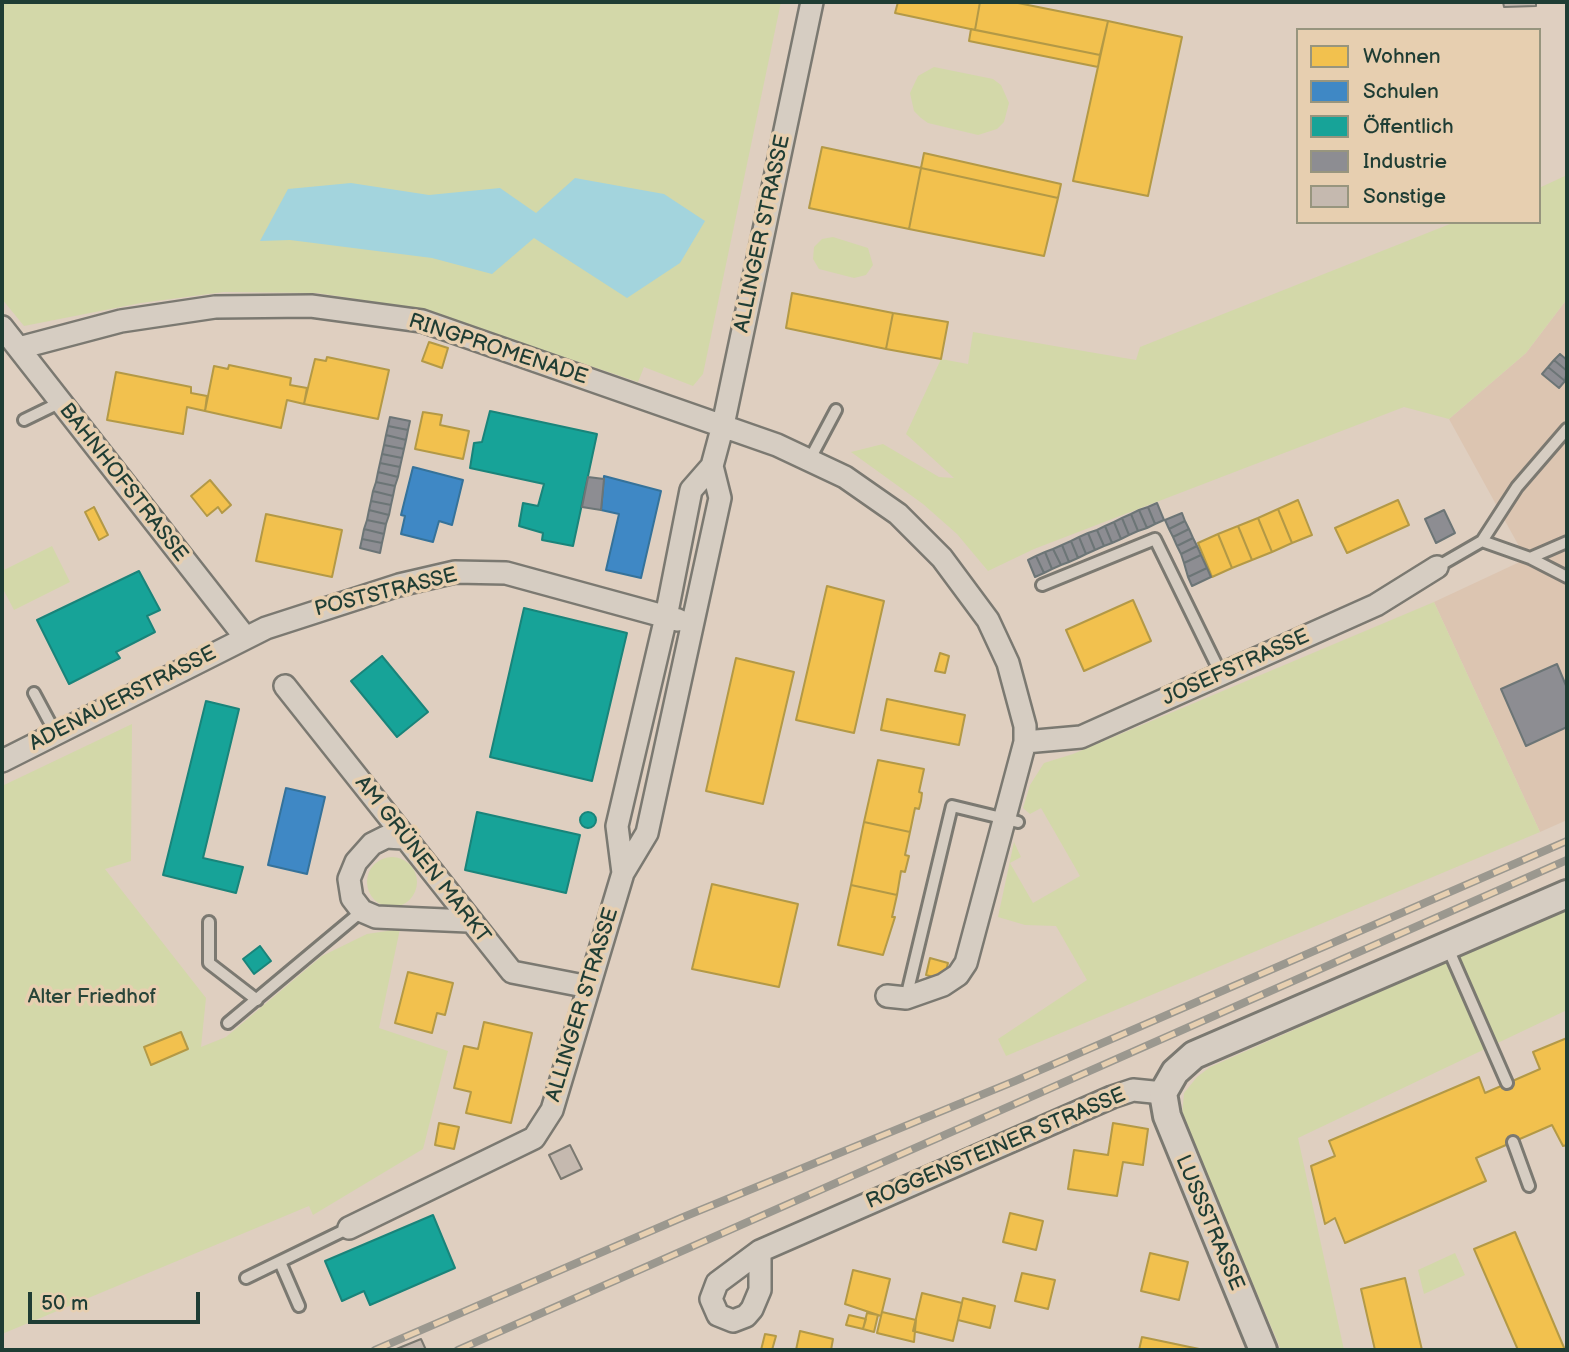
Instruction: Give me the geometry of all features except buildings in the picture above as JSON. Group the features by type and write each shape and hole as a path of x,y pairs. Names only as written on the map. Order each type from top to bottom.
{"street":[{"name":"ALLINGER STRASSE","path":"623,873 617,826 666,617 691,490 712,466 723,425 812,2"},
{"name":"RINGPROMENADE","path":"19,348 121,321 215,307 311,306 422,321 723,425"},
{"name":"BAHNHOFSTRASSE","path":"2,327 245,637"},
{"path":"723,425 810,459 845,477 898,514 942,558 969,592 988,620 1008,663 1025,726 1025,742 1011,820 966,963 958,975 943,985 897,997"},
{"name":"ALLINGER STRASSE","path":"349,1228 534,1138 546,1122 558,1095 623,873 647,833 720,498 712,466"},
{"name":"JOSEFSTRASSE","path":"1025,742 1081,737 1376,605 1437,567"},
{"name":"POSTSTRASSE","path":"245,637 320,609 455,572 506,573 693,623"},
{"name":"ADENAUERSTRASSE","path":"2,761 245,637"},
{"name":"AM GRÜNEN MARKT","path":"285,686 468,921 512,972 589,987"},
{"path":"403,838 386,837 372,844 356,862 349,879 352,898 362,911 376,918 468,921"},
{"path":"1163,1093 1175,1072 1194,1055 1567,894"},
{"name":"ROGGENSTEINER STRASSE","path":"760,1251 1112,1097 1133,1090 1163,1093"},
{"name":"LUSSSTRASSE","path":"1163,1093 1180,1152 1263,1350"}],"lane":[{"path":"23,420 59,403"},
{"path":"810,459 836,410"},
{"path":"1437,567 1482,541 1517,487 1567,429"},
{"path":"1042,585 1155,539 1222,676"},
{"path":"1482,541 1530,558 1567,577"},
{"path":"1530,558 1567,542"},
{"path":"34,693 56,733"},
{"path":"897,997 952,806 1011,820"},
{"path":"228,1023 362,911"},
{"path":"209,922 209,963 257,1000"},
{"path":"1447,946 1507,1083"},
{"path":"1513,1142 1529,1186"},
{"path":"247,1278 349,1228"},
{"path":"280,1262 299,1306"}],"shaded area":[{"path":"1567,299 1567,820 1540,832 1434,602 1526,559 1449,419 1526,353"}],"green space":[{"path":"2,2 781,2 703,374 693,386 644,367 638,382 421,309 317,293 224,292 141,303 24,326 2,299"},
{"path":"934,67 993,79 1001,85 1009,103 1004,122 997,129 978,135 928,123 921,118 914,111 910,93 918,76"},
{"path":"1567,175 1567,299 1526,353 1449,419 1404,407 1034,549 988,571 957,534 923,504 851,452 883,444 939,477 954,478 906,434 941,359 968,364 973,332 1136,360 1140,347 1450,224 1541,224 1541,187"},
{"path":"833,237 868,248 873,265 866,275 854,278 819,269 813,259 814,247 822,239"},
{"path":"52,546 70,582 14,610 2,587 2,571"},
{"path":"1434,602 1540,832 1006,1056 998,1039 1087,980 1056,926 1025,925 998,917 1014,842 1021,857 1010,863 1033,903 1080,876 1041,808 1030,814 1023,808 1030,785 1044,763 1073,754"},
{"name":"Alter Friedhof","path":"132,724 131,861 105,869 206,998 201,1047 226,1037 322,956 367,934 400,929 379,1028 448,1051 423,1149 313,1215 309,1206 2,1334 2,786"},
{"path":"392,857 410,864 417,882 410,900 392,907 374,900 367,882 374,864"},
{"path":"1567,909 1567,1010 1298,1138 1344,1350 1281,1350 1182,1116 1184,1093 1197,1077 1210,1067"},
{"path":"1455,1253 1465,1275 1424,1294 1418,1270"}],"water":[{"path":"575,178 664,194 705,221 680,263 627,298 534,238 492,274 432,258 290,240 260,241 288,189 351,183 429,195 500,188 536,213"}],"railway":[{"path":"375,1350 681,1218 1015,1081 1567,841"},
{"path":"458,1350 1567,860"}]}
